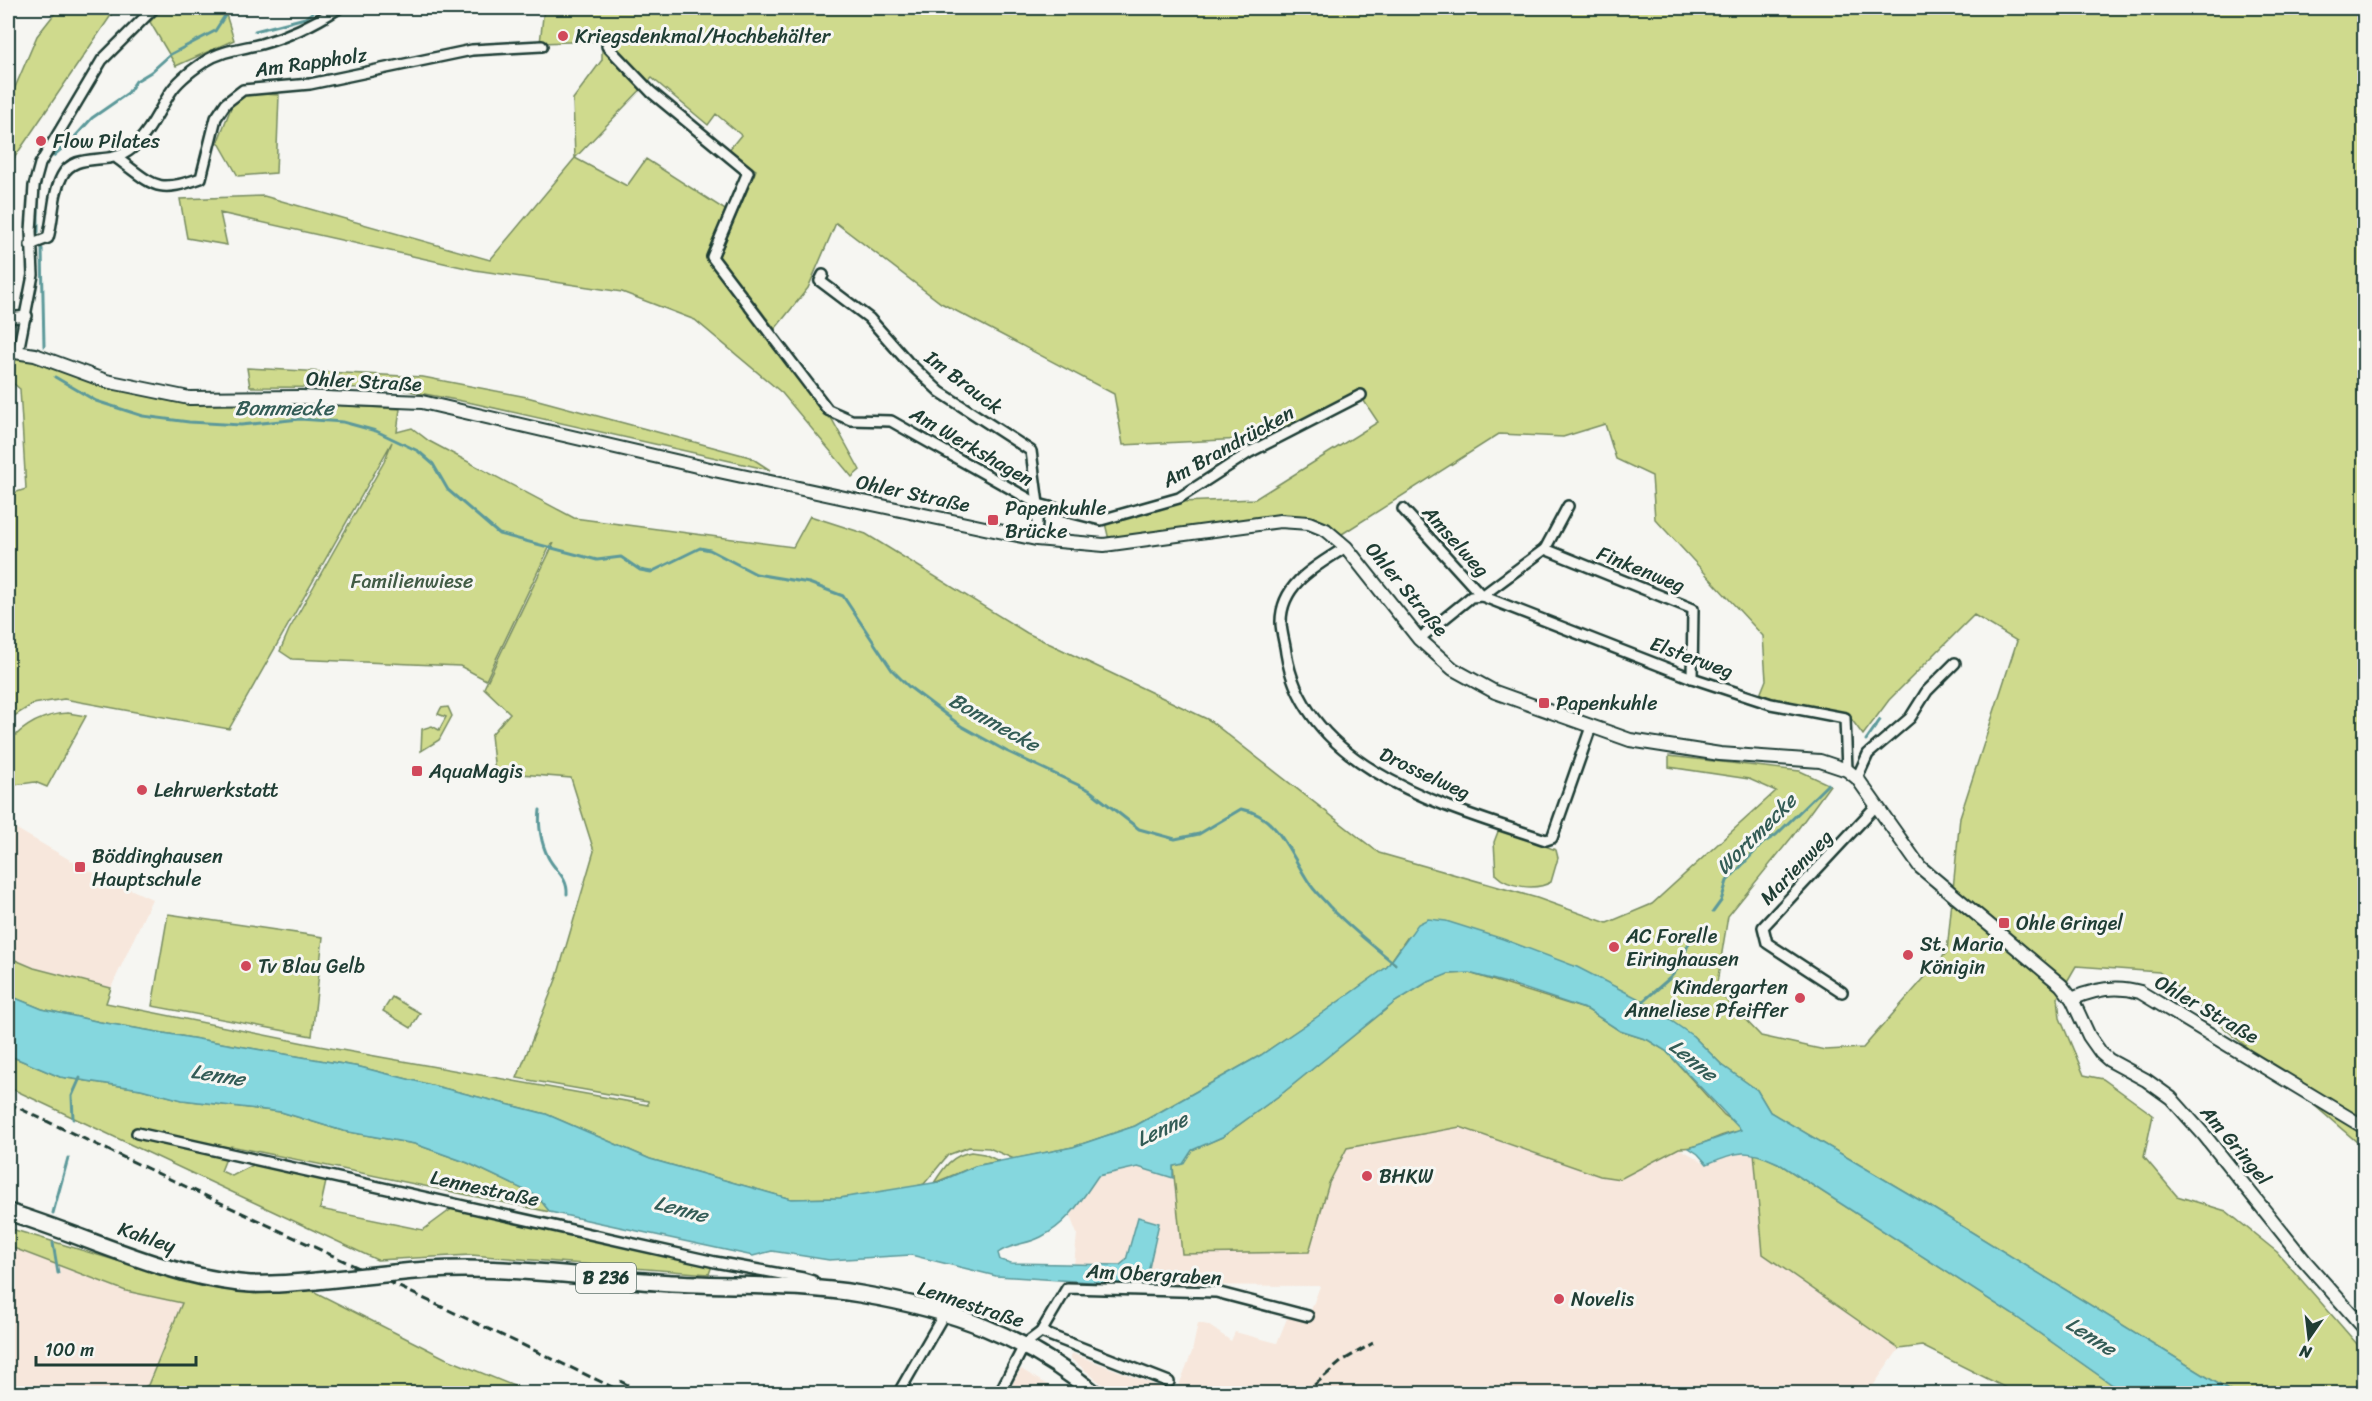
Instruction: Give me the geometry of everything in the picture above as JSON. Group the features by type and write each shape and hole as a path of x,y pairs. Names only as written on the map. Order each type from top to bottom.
{"main road":[{"name":"Kahley","path":"8,1212 194,1274 240,1283 276,1285 394,1273"},
{"name":"Lennestraße","path":"394,1273 442,1267 504,1268 656,1282 860,1294 984,1326 1025,1344 1047,1357 1095,1394"}],"street":[{"path":"13,352 27,316 35,275 31,245 34,186 40,164 54,137 102,60 154,8"},
{"path":"31,245 48,238 56,191 64,172 80,161 118,159 146,133 175,87 206,61 235,48 260,44 307,29 339,8"},
{"name":"Am Rappholz","path":"118,159 155,184 175,188 201,178 210,131 216,118 226,103 243,90 310,84 472,50 542,46"},
{"name":"Am Werkshagen","path":"607,46 651,92 748,172 712,256 828,410 851,420 891,421 1038,504"},
{"name":"Im Brauck","path":"823,275 820,281 868,318 907,361 940,392 1030,451 1038,504 1036,539"},
{"path":"8,318 27,316"},
{"name":"Ohler Straße","path":"13,352 35,355 106,381 189,398 302,397 422,402 806,490 1036,539 1104,545 1280,520 1309,523 1326,530 1346,547 1419,639 1453,669 1495,692 1630,740 1675,748 1820,761 1852,774"},
{"name":"Am Brandrücken","path":"1038,504 1101,520 1179,498 1250,452 1361,395"},
{"name":"Amselweg","path":"1419,639 1471,597 1482,597 1545,549 1568,506"},
{"name":"Amselweg","path":"1403,509 1482,597"},
{"name":"Drosselweg","path":"1346,547 1300,577 1287,597 1281,621 1288,665 1305,705 1333,740 1377,773 1435,802 1546,840 1552,838 1591,727"},
{"name":"Finkenweg","path":"1545,549 1693,609 1692,678"},
{"name":"Elsterweg","path":"1482,597 1692,678 1771,704 1845,718 1852,774"},
{"path":"1955,663 1927,691 1910,718 1868,754 1852,774 1920,867 2061,985 2072,999"},
{"name":"Marienweg","path":"1842,992 1767,943 1763,927 1876,806"},
{"name":"Ohler Straße","path":"2072,999 2090,992 2114,988 2140,992 2364,1126"},
{"name":"Am Gringel","path":"2072,999 2101,1053 2171,1098 2205,1136 2304,1260 2364,1328"},
{"name":"Lennestraße","path":"136,1133 715,1262 802,1278 817,1284 819,1290"},
{"name":"Am Obergraben","path":"1025,1344 1041,1332 1068,1288 1216,1292 1308,1316"},
{"path":"898,1394 944,1314"},
{"name":"Lennestraße","path":"1041,1332 1169,1382"},
{"path":"999,1394 1025,1344"}],"shaded area":[{"path":"8,824 84,868 152,899 111,988 34,968 8,957"},
{"path":"1460,1127 1600,1176 1619,1179 1679,1148 1707,1164 1727,1156 1754,1152 1763,1254 1899,1349 1868,1393 1176,1393 1192,1352 1198,1323 1208,1325 1231,1341 1235,1332 1277,1343 1288,1316 1307,1321 1320,1286 1136,1285 1147,1277 1159,1223 1139,1217 1126,1260 1120,1265 1074,1265 1077,1234 1070,1216 1098,1176 1138,1167 1173,1178 1183,1254 1308,1252 1329,1183 1347,1148"},
{"path":"8,1246 126,1291 182,1303 148,1386 134,1393 8,1394"},
{"path":"1071,1353 1176,1393 1113,1393 1070,1358"},
{"path":"1021,1369 1044,1383 1066,1393 1007,1393"}],"green space":[{"path":"59,8 116,8 8,167 8,90 13,92 37,36"},
{"path":"162,8 224,8 234,40 176,66 150,22"},
{"name":"Familienwiese","path":"544,8 2364,8 2364,1148 2159,972 2076,966 2058,997 2060,1018 2084,1075 2103,1079 2153,1115 2144,1157 2177,1196 2226,1211 2277,1252 2364,1352 2364,1393 2233,1393 1926,1204 1770,1112 1757,1090 1722,1065 1693,1036 1407,938 1387,967 1317,1017 1261,1055 1135,1126 1073,1147 1014,1159 989,1148 969,1147 948,1155 924,1184 903,1190 840,1198 791,1199 650,1159 546,1114 360,1067 100,1022 42,1009 8,995 8,957 34,968 111,988 106,1003 319,1046 648,1105 648,1101 517,1078 557,977 594,851 571,778 495,772 491,735 510,713 484,688 554,543 550,546 486,680 460,666 292,659 280,651 289,630 384,462 392,442 229,729 64,699 33,704 8,720 8,495 26,489 20,389 8,379 8,361 35,355 163,395 400,409 397,432 412,428 429,441 574,518 793,547 810,516 866,534 1027,633 1209,720 1379,853 1537,898 1607,923 1652,904 1776,791 1749,779 1669,767 1669,756 1800,771 1830,785 1792,837 1728,916 1716,989 1761,1036 1825,1050 1863,1048 1947,952 1960,817 2017,641 1974,615 1889,700 1863,735 1849,716 1760,695 1766,680 1763,636 1655,519 1652,476 1616,459 1605,424 1563,437 1499,434 1342,534 1327,524 1309,518 1109,540 1105,523 1181,502 1255,499 1378,422 1358,392 1263,438 1123,445 1114,394 941,303 836,223 808,288 775,329 719,256 756,170 728,151 741,135 716,114 708,125 652,78 575,158 573,99 602,60 602,41 540,43"},
{"path":"249,93 279,95 276,173 238,176 218,141 232,105"},
{"path":"575,158 627,186 646,159 727,211 707,254 709,260 829,414 860,470 852,477 782,393 695,320 622,292 475,270 220,213 227,245 187,238 180,199 264,196 490,260"},
{"path":"247,368 423,377 527,397 750,457 770,470 472,403 393,388 250,387"},
{"path":"448,707 452,716 439,740 421,751 422,729 432,726 439,730 446,717 438,714 441,708"},
{"path":"68,713 86,716 47,787 35,782 8,786 8,743 21,731 42,718"},
{"path":"1499,829 1556,850 1558,858 1551,882 1538,886 1522,886 1515,885 1496,875 1494,842"},
{"name":"Tv Blau Gelb","path":"168,914 323,937 312,1036 152,1006"},
{"path":"1469,973 1588,1010 1620,1031 1648,1040 1666,1051 1724,1115 1738,1124 1741,1131 1725,1134 1695,1146 1679,1148 1620,1179 1600,1176 1460,1127 1347,1148 1329,1183 1309,1252 1182,1254 1173,1166 1182,1164 1192,1150 1222,1137 1284,1092 1395,1002 1426,983 1447,974"},
{"path":"392,997 420,1013 411,1028 383,1011"},
{"path":"8,1055 60,1077 141,1089 183,1100 281,1112 343,1131 415,1144 468,1163 537,1196 550,1212 231,1146 221,1171 232,1176 255,1164 327,1177 320,1209 423,1230 457,1205 713,1263 709,1274 471,1255 377,1260 8,1087"},
{"path":"971,1152 984,1154 999,1161 975,1166 934,1183 949,1163"},
{"path":"1754,1152 1778,1163 2012,1314 2124,1393 2016,1393 1922,1346 1899,1349 1763,1254"},
{"path":"8,1228 191,1283 255,1294 307,1288 445,1358 531,1393 134,1393 148,1385 182,1303 126,1291 8,1246"}],"water":[{"name":"Lenne","path":"1428,919 1446,921 1503,939 1577,967 1643,1001 1693,1036 1722,1065 1757,1090 1770,1112 1926,1204 2233,1393 2124,1393 2012,1314 1778,1163 1758,1155 1742,1153 1707,1164 1689,1148 1741,1130 1666,1051 1648,1040 1620,1031 1588,1010 1514,985 1469,973 1448,974 1426,983 1395,1002 1284,1092 1222,1137 1192,1150 1183,1164 1173,1166 1173,1178 1138,1167 1098,1176 1074,1210 1051,1232 998,1253 1000,1260 1011,1263 1120,1265 1126,1260 1138,1217 1159,1223 1147,1277 1136,1285 996,1276 911,1255 829,1260 772,1251 753,1256 550,1212 537,1196 468,1163 415,1144 343,1131 281,1112 182,1100 141,1089 60,1077 8,1055 8,995 42,1009 100,1022 360,1067 546,1114 650,1159 791,1199 840,1198 939,1182 975,1166 1073,1147 1135,1126 1261,1055 1317,1017 1387,967 1418,924"}],"waterway":[{"name":"Bommecke","path":"53,156 92,118 128,93 136,81 151,72 171,54 215,31 226,14 225,8"},
{"name":"Bommecke","path":"255,31 305,18 319,8"},
{"name":"Bommecke","path":"38,195 38,232"},
{"name":"Bommecke","path":"42,249 44,346"},
{"name":"Bommecke","path":"55,377 96,401 143,416 241,425 300,419 343,422 376,431 418,451 433,464 448,490 499,534 597,560 621,557 640,570 651,572 700,548 710,550 756,574 809,583 843,596 892,670 908,686 961,726 1006,751 1089,790 1139,829 1175,839 1199,834 1241,809 1265,819 1282,837 1318,894 1361,936 1395,964"},
{"name":"Wortmecke","path":"1866,740 1880,720"},
{"name":"Wortmecke","path":"1713,912 1721,901 1727,881 1763,843 1776,835 1828,784"},
{"path":"540,810 540,828 544,846 548,857 565,883 567,894"},
{"name":"Wortmecke","path":"1641,1003 1670,978 1678,968 1689,943"},
{"path":"73,1119 72,1096 80,1078"},
{"path":"53,1213 68,1158"},
{"path":"53,1243 58,1273"}],"railway":[{"path":"8,1103 627,1394"},
{"path":"1304,1394 1342,1361 1373,1343"},
{"path":"620,1381 645,1394"}],"place":[{"name":"Kriegsdenkmal/Hochbehälter","path":"563,36"},
{"name":"Flow Pilates","path":"41,141"},
{"name":"Papenkuhle Brücke","path":"993,520"},
{"name":"Papenkuhle","path":"1544,703"},
{"name":"AquaMagis","path":"417,771"},
{"name":"Lehrwerkstatt","path":"142,790"},
{"name":"Böddinghausen Hauptschule","path":"80,867"},
{"name":"Ohle Gringel","path":"2004,923"},
{"name":"AC Forelle Eiringhausen","path":"1614,947"},
{"name":"St. Maria Königin","path":"1908,955"},
{"name":"Tv Blau Gelb","path":"246,966"},
{"name":"Kindergarten Anneliese Pfeiffer","path":"1800,998"},
{"name":"BHKW","path":"1367,1176"},
{"name":"Novelis","path":"1559,1299"}]}
